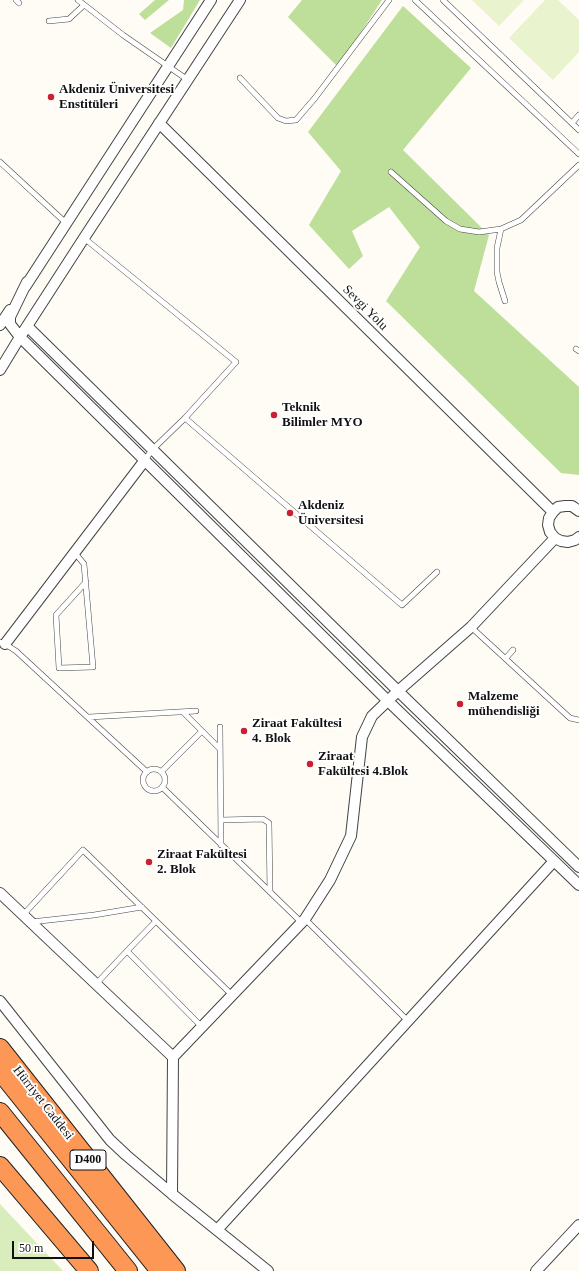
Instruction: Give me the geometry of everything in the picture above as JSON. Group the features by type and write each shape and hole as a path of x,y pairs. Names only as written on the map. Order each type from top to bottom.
{"highway":[{"name":"Hürriyet Caddesi","path":"0,1048 176,1271"},
{"path":"0,1072 160,1271"},
{"path":"0,1112 128,1271"},
{"path":"0,1166 89,1271"}],"street":[{"path":"0,325 169,67 211,0"},
{"path":"0,370 84,238 240,0"},
{"name":"Sevgi Yolu","path":"159,123 553,512"},
{"path":"28,282 10,317 10,324 20,337 579,886"},
{"path":"27,326 579,867"},
{"path":"3,643 145,460"},
{"path":"579,511 572,506 558,507 549,518 548,525 550,532 555,538 561,541 568,542 579,537"},
{"path":"172,1194 172,1057 304,921 330,880 351,836 362,737 372,716 398,691 471,627 555,538"},
{"path":"217,1230 554,861"},
{"path":"0,893 172,1057"},
{"path":"0,1001 110,1140 126,1156 268,1271"},
{"path":"536,1271 579,1225"}],"lane":[{"path":"78,0 123,35 188,80"},
{"path":"240,78 278,118 286,121 296,120 315,98 389,0"},
{"path":"415,0 579,154"},
{"path":"443,0 579,130"},
{"path":"49,22 69,19 84,5"},
{"path":"572,124 579,115"},
{"path":"0,162 66,223"},
{"path":"391,172 446,221 453,226 474,232 501,229 521,220 579,165"},
{"path":"501,229 497,248 497,272 505,302"},
{"path":"84,238 236,362 185,418 152,450 145,460"},
{"path":"185,418 402,605 438,572"},
{"path":"75,552 84,564 86,582 93,667 59,668 56,615 86,582"},
{"path":"471,627 570,718 579,720"},
{"path":"3,643 16,651 89,717 146,772"},
{"path":"506,658 513,650"},
{"path":"89,717 196,711"},
{"path":"183,712 220,749"},
{"path":"220,727 221,845"},
{"path":"161,772 202,730"},
{"path":"155,769 161,772 165,777 162,787 157,791 153,791 146,787 143,779 146,772 155,769"},
{"path":"162,787 270,892 304,921 408,1021"},
{"path":"221,820 263,819 270,823 270,892"},
{"path":"27,918 83,850 232,995"},
{"path":"27,918 94,915 142,907"},
{"path":"96,984 156,921"},
{"path":"127,951 202,1027"}],"green space":[{"path":"155,0 169,0 145,20 139,14"},
{"path":"184,0 200,0 171,48 150,33 183,10"},
{"path":"302,0 382,0 338,67 288,17"},
{"path":"472,0 524,0 499,26"},
{"path":"545,0 558,0 579,20 579,52 553,80 509,38"},
{"path":"403,6 471,68 403,150 489,235 474,291 579,387 579,475 561,473 386,301 420,247 389,207 352,231 363,256 349,269 309,225 341,171 308,132"},
{"path":"0,1204 63,1271 0,1271"}],"place":[{"name":"Akdeniz Üniversitesi Enstitüleri","path":"51,97"},
{"name":"Teknik Bilimler MYO","path":"274,415"},
{"name":"Akdeniz Üniversitesi","path":"290,513"},
{"name":"Malzeme mühendisliği","path":"460,704"},
{"name":"Ziraat Fakültesi 4. Blok","path":"244,731"},
{"name":"Ziraat Fakültesi 4.Blok","path":"310,764"},
{"name":"Ziraat Fakültesi 2. Blok","path":"149,862"}]}
